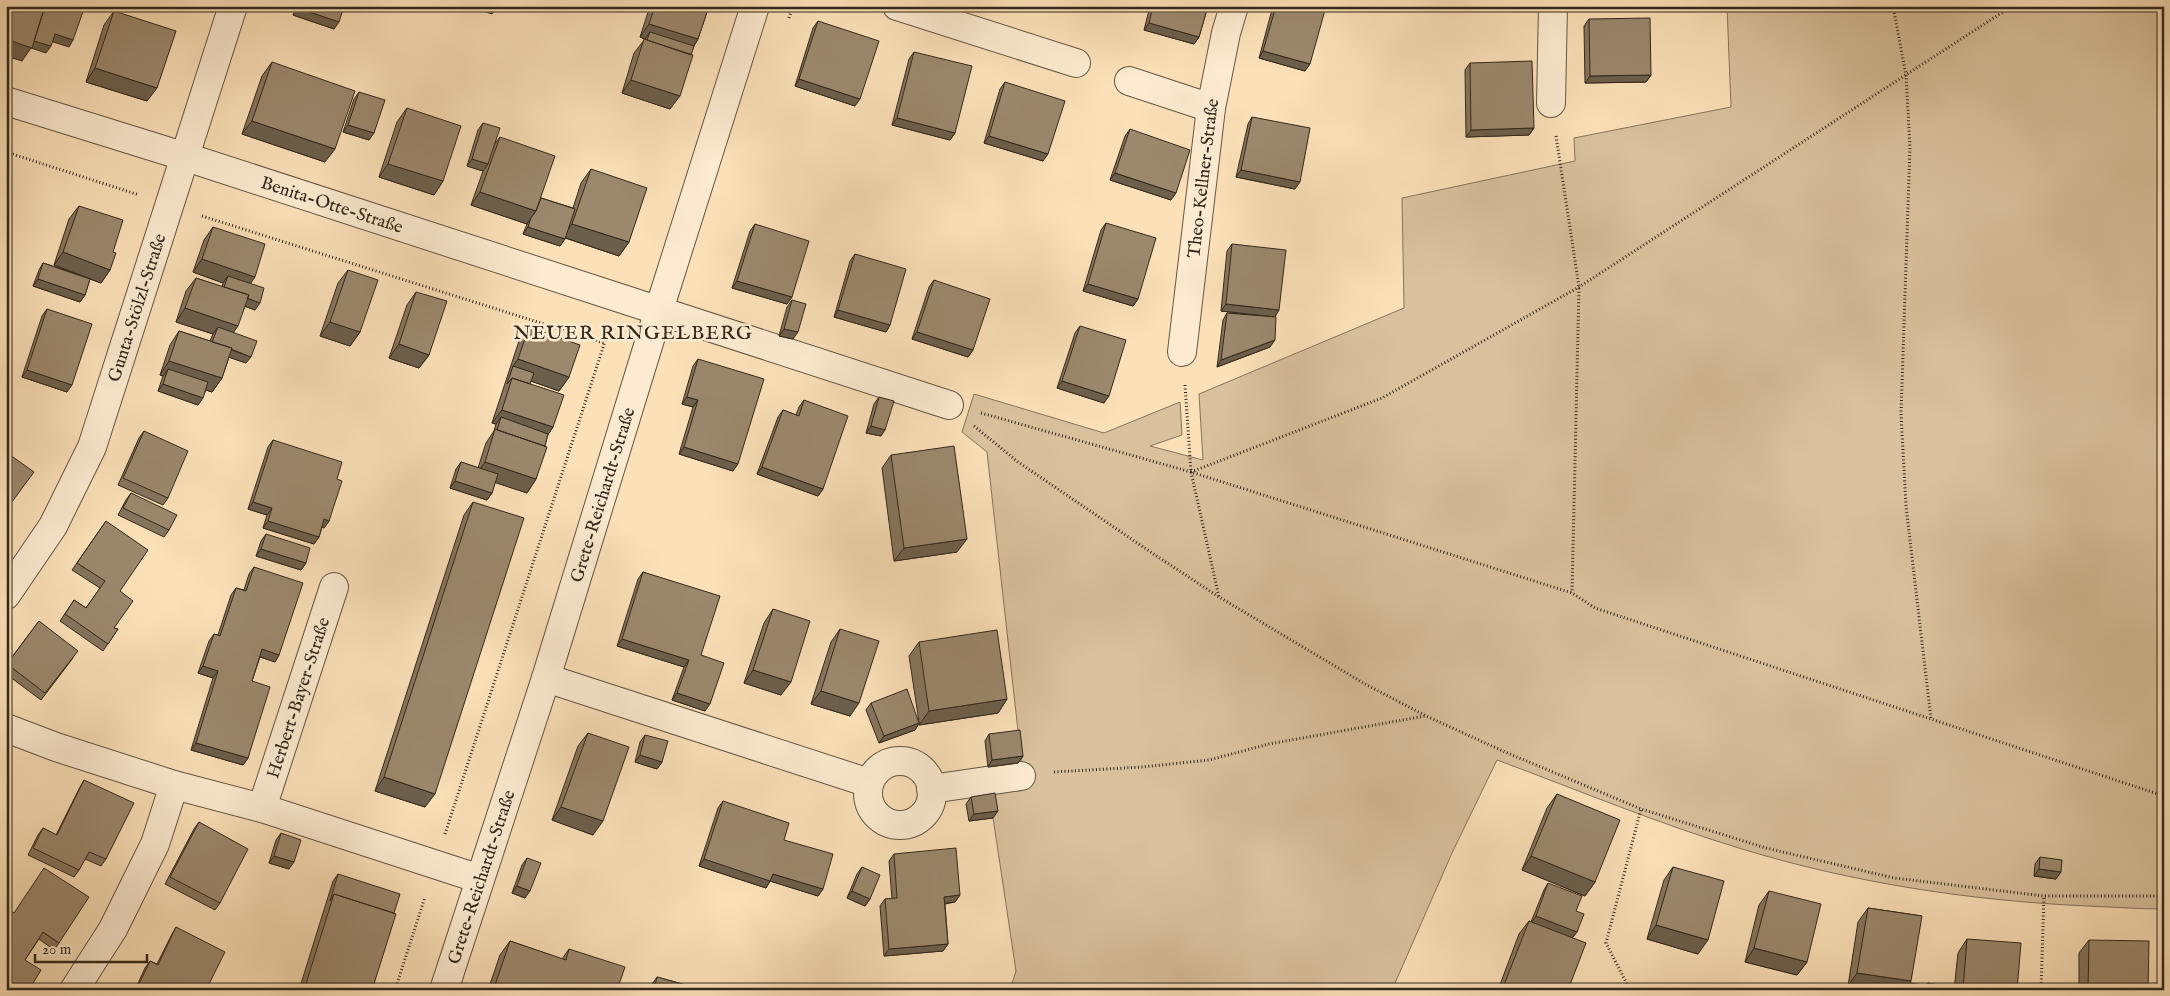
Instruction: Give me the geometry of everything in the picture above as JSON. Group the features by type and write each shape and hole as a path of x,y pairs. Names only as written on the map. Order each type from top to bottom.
{"street":[{"name":"Gunta-Stölzl-Straße","path":"6,595 53,526 92,447 234,6"},
{"name":"Grete-Reichardt-Straße","path":"444,990 546,678 658,310 755,6"},
{"path":"896,6 1076,63"},
{"name":"Theo-Kellner-Straße","path":"1182,352 1211,108 1226,34 1234,6"},
{"path":"1551,103 1553,6"},
{"path":"1129,81 1211,108"},
{"name":"Benita-Otte-Straße","path":"6,101 186,157 658,310"},
{"path":"658,310 949,404"},
{"name":"Herbert-Bayer-Straße","path":"262,808 334,587"},
{"path":"546,678 869,783"},
{"path":"6,728 56,747 174,785 262,808 480,879"},
{"path":"907,761 917,765 925,772 931,789 930,804 925,813 911,822 895,825 880,818 870,806 867,796 869,783 878,768 887,762 907,761"},
{"path":"931,789 1021,776"},
{"path":"74,990 113,929 150,853 174,785"}],"path":[{"path":"1893,6 1906,75 1910,147 1901,414 1906,506 1931,719"},
{"path":"1191,472 1382,398 1579,287 2012,6"},
{"path":"1551,103 1579,287 1572,593"},
{"path":"6,152 170,206 604,343"},
{"path":"395,990 619,297"},
{"path":"1182,352 1191,472 1219,597"},
{"path":"949,404 1191,472 1572,593 1595,608 2164,796"},
{"path":"949,404 1018,462 1080,505 1219,597 1365,684 1426,716 1505,752 1641,809 1766,848 1894,878 2044,896 2164,896"},
{"path":"1021,776 1072,770 1142,767 1209,760 1269,744 1426,716"},
{"path":"1630,990 1606,942 1641,809"},
{"path":"2041,990 2044,896"}],"shaded area":[{"path":"1727,6 2164,6 2164,909 2045,904 2001,900 1870,881 1827,872 1742,849 1649,818 1497,760 1452,853 1392,990 1010,990 1016,971 989,791 1024,785 987,452 962,432 974,394 1104,433 1180,402 1182,435 1150,446 1203,460 1199,394 1404,308 1402,198 1575,161 1574,138 1731,107"}],"building":[{"path":"6,6 45,6 32,48 6,39"},
{"path":"45,6 85,6 73,40 55,34 51,46 34,41"},
{"path":"299,6 344,6 339,22 298,8"},
{"path":"655,6 709,6 698,39 649,24"},
{"path":"1153,6 1208,6 1199,37 1149,23"},
{"path":"1276,6 1312,6 1325,10 1310,64 1263,51"},
{"path":"114,11 176,31 157,88 95,68"},
{"path":"1650,18 1651,75 1590,76 1589,19"},
{"path":"818,21 879,41 860,99 799,79"},
{"path":"650,32 694,46 691,55 647,40"},
{"path":"644,39 693,55 680,96 631,80"},
{"path":"914,52 972,66 955,133 897,118"},
{"path":"1532,61 1534,128 1471,130 1470,63"},
{"path":"272,62 355,91 335,149 252,121"},
{"path":"1005,82 1065,101 1048,154 989,136"},
{"path":"359,92 385,100 374,133 348,125"},
{"path":"407,108 461,126 443,181 388,164"},
{"path":"1252,117 1310,128 1300,182 1241,170"},
{"path":"483,123 500,128 488,164 472,159"},
{"path":"1130,129 1190,150 1176,193 1115,173"},
{"path":"500,137 555,156 536,211 480,192"},
{"path":"591,169 647,188 629,242 572,224"},
{"path":"541,198 575,209 565,239 528,227"},
{"path":"79,206 123,220 113,252 116,253 110,270 63,252"},
{"path":"1106,223 1156,238 1138,299 1088,284"},
{"path":"755,224 809,241 792,297 737,281"},
{"path":"213,227 265,244 255,277 202,259"},
{"path":"1232,244 1286,250 1279,310 1226,304"},
{"path":"855,254 906,269 890,325 838,310"},
{"path":"43,263 90,279 85,295 38,279"},
{"path":"348,270 378,280 360,332 330,322"},
{"path":"228,276 264,288 260,303 247,298 249,295 224,287"},
{"path":"196,278 249,295 238,326 185,308"},
{"path":"934,280 990,299 973,350 917,332"},
{"path":"416,292 447,301 429,355 399,344"},
{"path":"792,300 806,304 798,332 784,329"},
{"path":"47,309 92,324 72,385 27,370"},
{"path":"1227,313 1276,317 1275,340 1221,360"},
{"path":"1080,326 1126,340 1109,396 1062,381"},
{"path":"218,327 257,341 251,357 232,348 212,342"},
{"path":"529,327 580,345 569,377 518,359"},
{"path":"179,331 232,348 222,378 169,361"},
{"path":"698,359 764,379 738,464 684,447 698,400 687,397"},
{"path":"513,366 534,373 530,384 512,378 507,384"},
{"path":"168,369 208,382 203,398 163,384"},
{"path":"512,378 564,395 553,427 502,410"},
{"path":"879,397 894,401 885,430 871,426"},
{"path":"804,400 848,416 823,489 762,467 783,410 799,416"},
{"path":"501,417 548,434 545,446 497,430"},
{"path":"495,429 547,447 536,479 485,462"},
{"path":"144,431 188,451 168,498 123,478"},
{"path":"273,440 342,462 337,479 342,481 329,521 324,519 319,537 268,521 272,508 253,502"},
{"path":"954,446 967,539 904,548 891,455"},
{"path":"6,452 34,472 6,510"},
{"path":"461,462 498,474 492,493 455,481"},
{"path":"131,493 177,515 169,530 123,508"},
{"path":"473,502 524,518 435,794 384,777"},
{"path":"106,521 148,550 120,591 133,601 114,628 118,629 108,644 65,614 74,600 86,608 105,581 77,563"},
{"path":"266,534 310,548 306,563 261,549"},
{"path":"254,567 303,583 279,655 262,649 252,681 270,687 248,758 196,743 218,671 203,666 214,634 220,636 236,588 246,591"},
{"path":"643,572 720,596 701,655 724,663 710,704 677,693 689,660 622,639"},
{"path":"773,609 810,621 791,682 753,670"},
{"path":"39,621 78,651 45,693 7,664"},
{"path":"840,629 879,641 859,703 821,691"},
{"path":"997,630 1007,699 929,711 919,642"},
{"path":"907,689 919,723 884,736 871,703"},
{"path":"1020,730 1023,756 992,760 989,734"},
{"path":"588,733 629,747 603,821 561,807"},
{"path":"645,735 668,741 662,762 640,755"},
{"path":"84,780 134,803 106,859 89,852 79,870 33,848 43,828 57,835"},
{"path":"995,793 998,811 974,814 971,797"},
{"path":"1557,794 1620,820 1595,882 1531,856"},
{"path":"723,801 789,823 784,840 833,854 823,889 773,874 770,881 704,859"},
{"path":"199,822 248,849 220,903 170,877"},
{"path":"281,833 301,840 294,862 274,856"},
{"path":"956,848 960,895 944,897 948,944 889,949 885,899 897,898 894,854"},
{"path":"2040,857 2062,860 2061,872 2039,869"},
{"path":"527,858 541,863 530,891 517,886"},
{"path":"862,867 880,875 870,899 852,891"},
{"path":"1673,867 1724,881 1708,940 1656,925"},
{"path":"44,868 89,897 59,943 43,932 25,960 41,970 29,990 6,990 6,908 14,913"},
{"path":"338,874 400,894 394,913 334,894 330,901"},
{"path":"1548,883 1582,896 1576,911 1584,914 1577,932 1536,916"},
{"path":"1769,891 1821,904 1807,962 1754,948"},
{"path":"334,894 396,914 372,990 304,990"},
{"path":"1868,908 1922,916 1911,981 1857,973"},
{"path":"1529,921 1586,943 1568,990 1502,990"},
{"path":"176,927 225,952 206,990 140,990 137,988 150,961 158,965"},
{"path":"1967,939 2021,943 2017,990 1963,990"},
{"path":"2089,940 2149,941 2148,990 2088,990"},
{"path":"510,941 566,960 569,949 625,967 617,990 500,990 494,988"},
{"path":"657,977 704,990 654,990"},
{"path":"2160,980 2164,980 2164,990 2160,990"},
{"path":"1910,983 1927,986 1928,983 1945,986 1944,990 1909,990"},
{"path":"2148,988 2156,988 2156,990 2148,990"}],"district":[{"name":"NEUER RINGELBERG","path":"633,332"}]}
